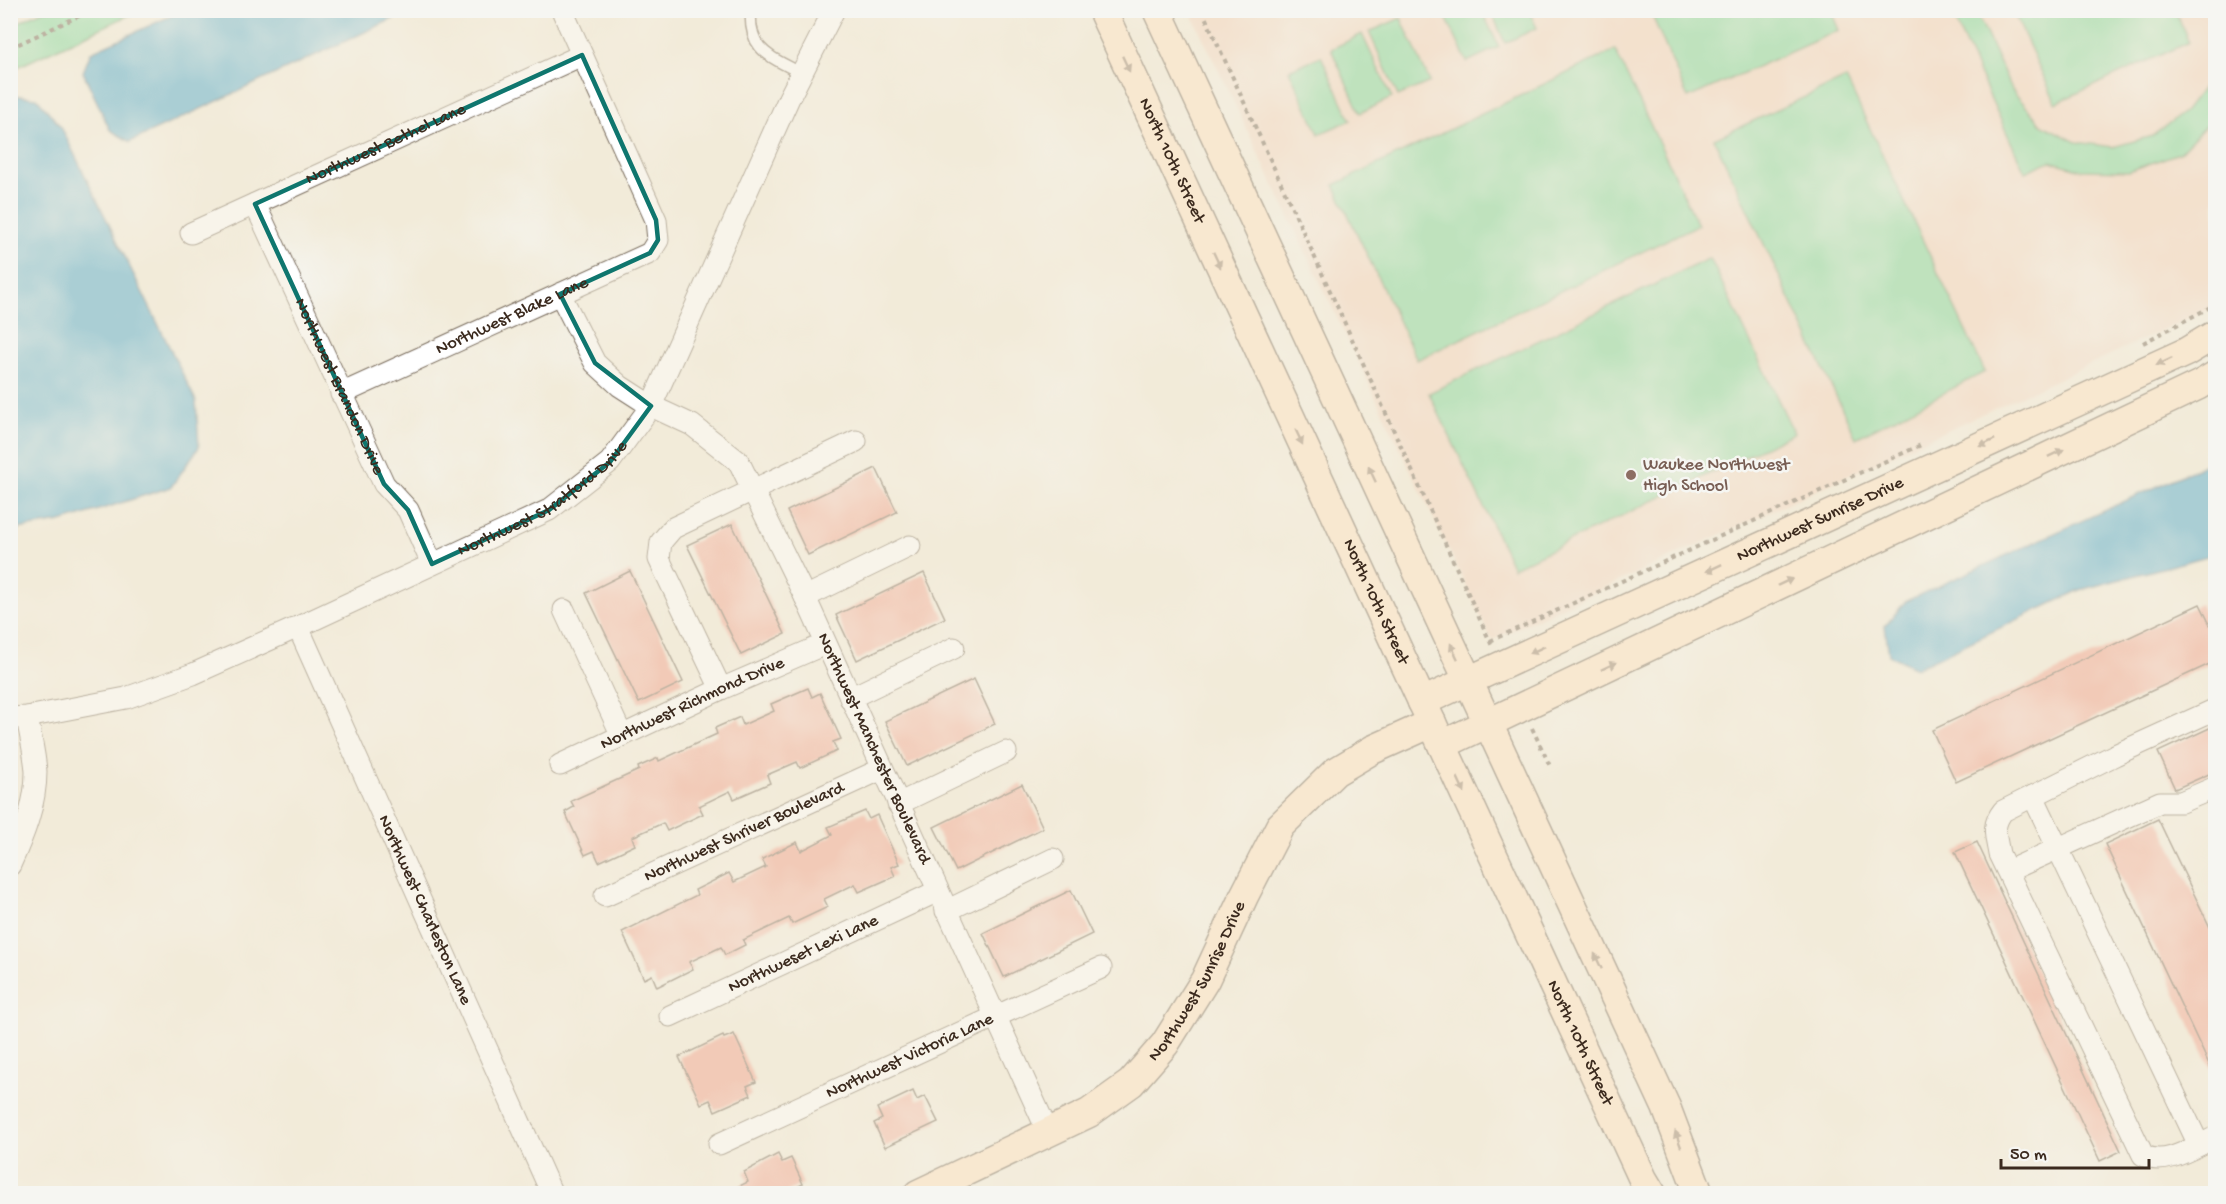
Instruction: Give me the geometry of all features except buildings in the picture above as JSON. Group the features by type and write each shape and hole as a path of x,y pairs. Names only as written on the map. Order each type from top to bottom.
{"main road":[{"name":"North 10th Street","path":"1102,10 1643,1179 1652,1194"},
{"path":"1157,10 1666,1107 1699,1194"},
{"name":"Northwest Sunrise Drive","path":"1432,724 1468,681 2186,352 2216,334"},
{"name":"Northwest Sunrise Drive","path":"918,1194 1089,1113 1131,1083 1165,1044 1205,980 1280,826 1335,772 1372,750 1432,724 1488,723 2216,375"}],"street":[{"path":"562,10 582,55"},
{"name":"Northwest Stratford Drive","path":"19,717 126,698 193,674 549,510 610,462 651,406 802,74 834,10"},
{"name":"Northwest Bethel Lane","path":"191,233 582,55"},
{"name":"Northwest Blake Lane","path":"341,394 650,253 658,240 656,220 582,55"},
{"name":"Northwest Brandon Drive","path":"255,204 384,484 408,510 432,564"},
{"name":"Northwest Manchester Boulevard","path":"560,294 595,363 620,387 651,406 692,425 739,462 804,597 1048,1132"},
{"path":"721,689 659,559 661,542 673,528 856,441"},
{"path":"804,597 910,546"},
{"path":"564,610 622,736"},
{"name":"Northwest Charleston Lane","path":"298,627 552,1194"},
{"name":"Northwest Richmond Drive","path":"560,765 721,689 825,644"},
{"path":"850,698 954,648"},
{"path":"2033,796 2207,1141 2162,1160 2151,1159 2143,1155 1999,854 1995,831 1996,820 2003,811 2033,796 2115,755 2216,709"},
{"path":"10,865 24,834 33,802 36,772 19,717"},
{"path":"898,804 1006,753"},
{"name":"Northwest Shriver Boulevard","path":"605,896 882,769"},
{"path":"2008,871 2160,802 2181,802 2216,787"},
{"path":"946,911 1053,859"},
{"name":"Northweset Lexi Lane","path":"670,1016 938,891"},
{"name":"Northwest Victoria Lane","path":"719,1144 1101,968"}],"lane":[{"path":"752,10 754,41 764,52 802,74"}],"path":[{"path":"10,48 92,10"},
{"path":"1203,10 1490,641 1926,443"},
{"path":"2132,348 2216,304"}],"highlighted area":[{"path":"582,55 656,220 658,240 650,253 560,294 595,363 651,406 610,462 549,510 432,564 408,510 384,484 255,204"}],"shaded area":[{"name":"Waukee Northwest High School","path":"1190,11 2215,11 2215,304 2205,311 1492,640"}],"green space":[{"path":"44,10 138,11 11,70 11,26"},
{"path":"1443,11 1482,11 1499,47 1467,62"},
{"path":"1491,11 1529,11 1537,28 1505,43"},
{"path":"1650,11 1831,11 1839,30 1688,98"},
{"path":"1950,11 1976,11 2012,90 2041,124 2076,142 2113,147 2152,136 2185,111 2206,84 2213,44 2210,11 2215,11 2215,116 2179,153 2129,171 2081,170 2050,161 2025,172"},
{"path":"2013,11 2175,11 2189,42 2056,103"},
{"path":"1401,18 1430,82 1398,96 1369,32"},
{"path":"1362,34 1392,98 1360,113 1331,49"},
{"path":"1615,50 1698,225 1417,360 1334,185"},
{"path":"1321,56 1351,120 1319,134 1289,70"},
{"path":"1846,78 1985,372 1856,438 1714,139"},
{"path":"1710,258 1794,433 1513,568 1429,393"}],"water":[{"path":"184,10 410,11 130,142 110,130 83,72 91,52"},
{"path":"11,95 37,98 61,127 196,401 199,447 171,487 61,522 11,530"},
{"path":"2215,460 2215,554 2080,590 1916,668 1889,655 1885,626 1906,601"}],"place":[{"name":"Waukee Northwest High School","path":"1631,475"}]}
